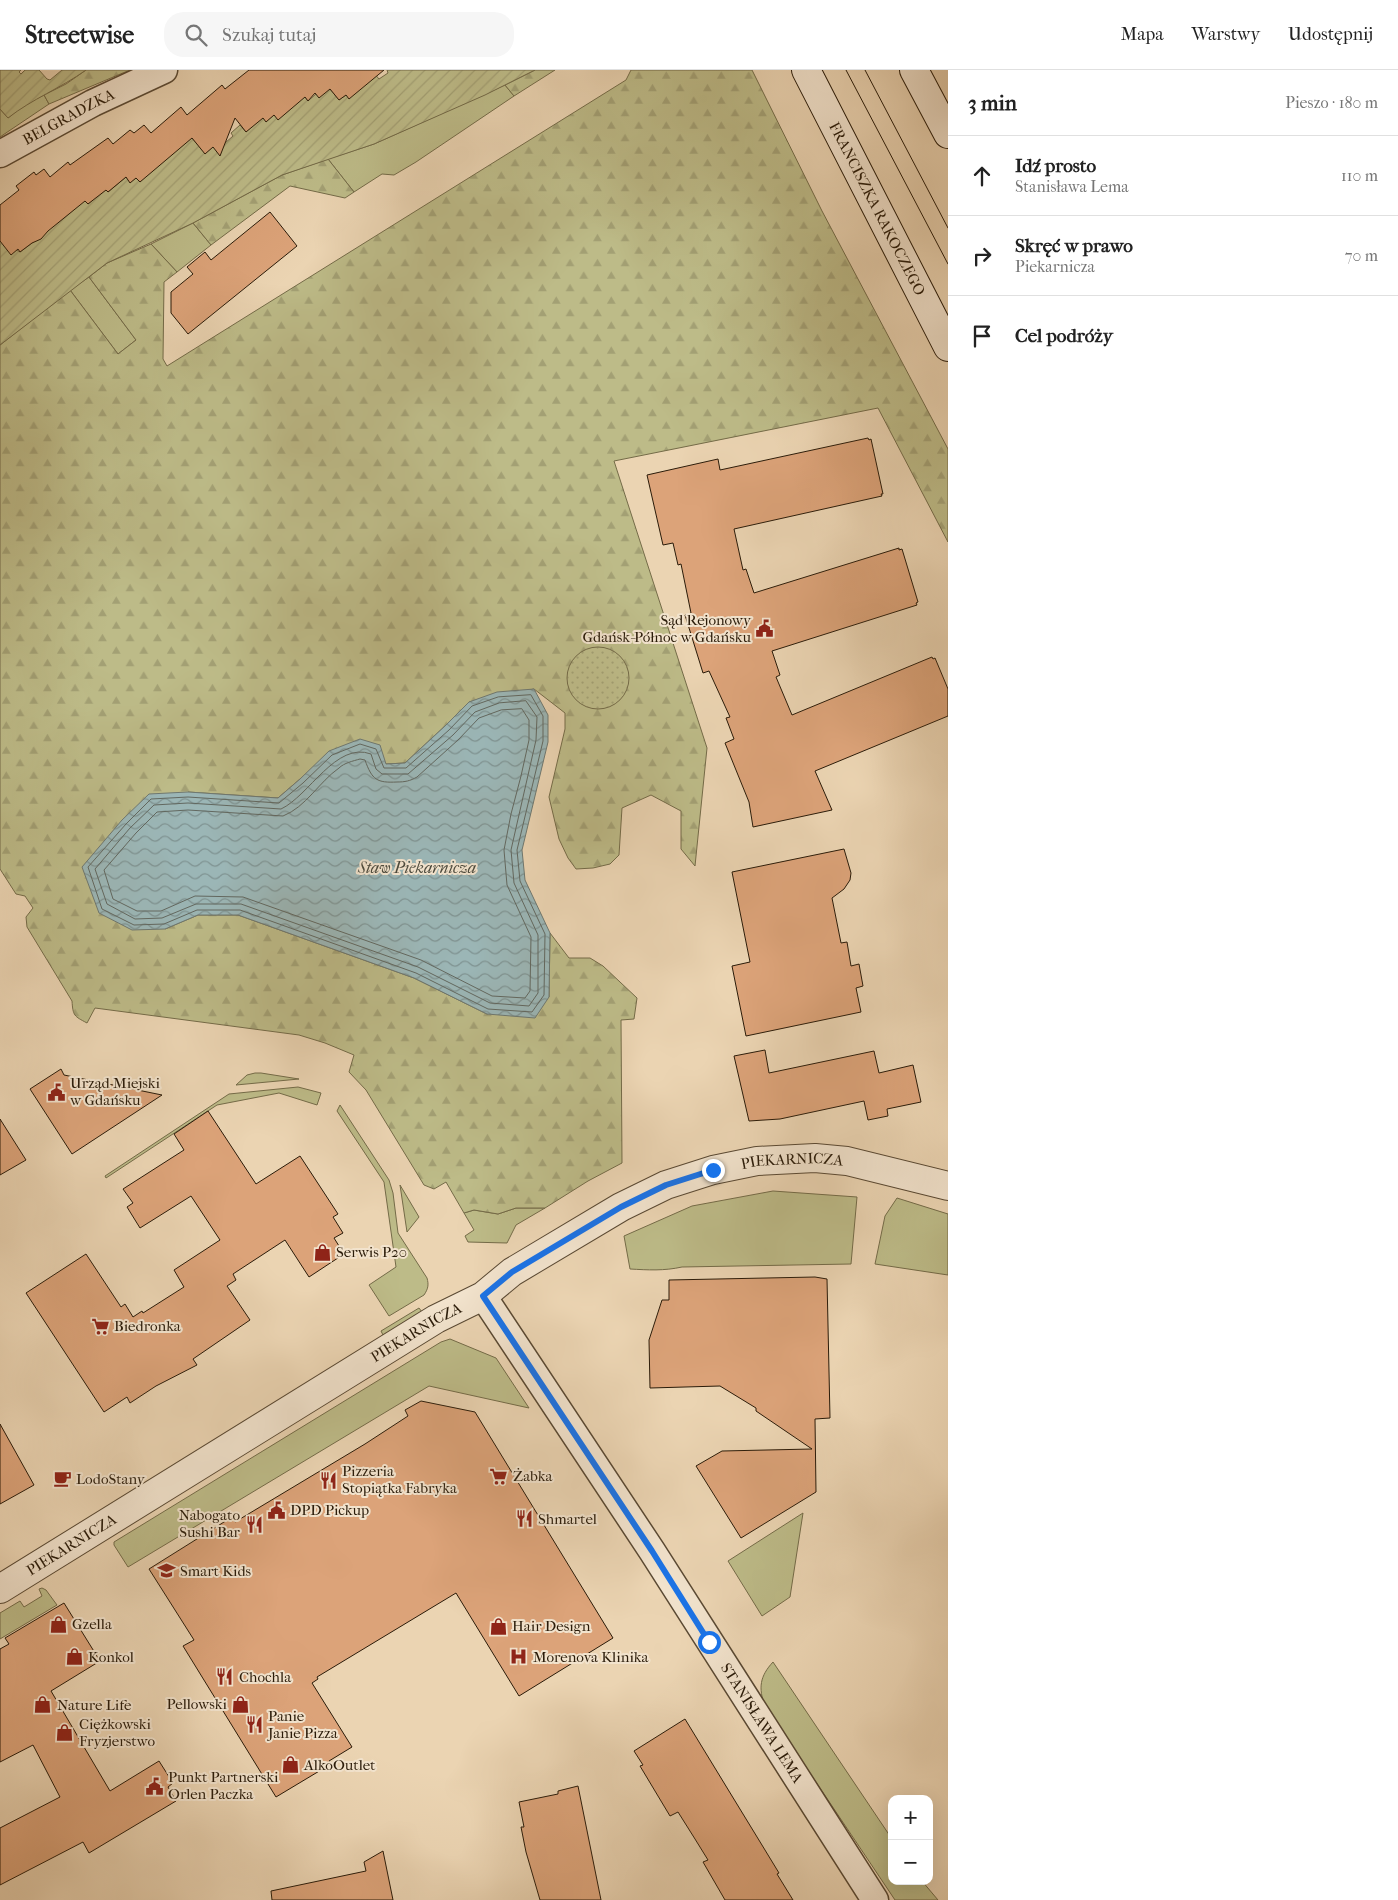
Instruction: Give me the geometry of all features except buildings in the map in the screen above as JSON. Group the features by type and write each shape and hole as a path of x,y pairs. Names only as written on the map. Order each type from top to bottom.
{"street":[{"name":"BELGRADZKA","path":"0,154 93,103 164,70"},
{"name":"FRANCISZKA RAKOCZEGO","path":"806,70 948,347"},
{"path":"914,70 948,134"},
{"name":"PIEKARNICZA","path":"0,1589 436,1319 483,1296 512,1272 621,1207 666,1185 720,1169 757,1161 815,1158 847,1161 948,1186"},
{"name":"STANISŁAWA LEMA","path":"483,1296 652,1551 874,1900"}],"green space":[{"path":"0,70 21,70 19,72 21,74 25,70 39,70 50,80 62,70 86,70 8,118 0,109"},
{"path":"86,70 130,70 49,104 44,95 66,84"},
{"path":"387,70 535,70 485,95 374,144 282,175 193,223 107,263 0,345 0,241 20,252 40,237 82,197 88,204 96,197 94,194 106,189 108,192 126,177 130,182 136,178 140,182 178,122 205,153 213,147 217,150 233,136 231,133 240,125 246,132 261,115 266,121 274,115 278,119 303,94 308,101 316,94 330,89 339,100 346,95 349,98 374,73 379,79 388,73"},
{"path":"535,70 555,70 514,96 505,85"},
{"path":"631,70 752,70 822,211 948,449 948,542 878,408 614,461 707,748 695,866 681,849 681,811 651,795 622,808 619,855 610,864 576,869 568,858 559,839 549,797 565,729 565,713 534,689 469,702 405,763 386,764 300,779 278,798 188,792 165,929 198,915 238,915 414,978 487,1014 549,997 550,933 569,958 590,958 603,966 637,998 634,1019 621,1020 622,1163 588,1181 545,1208 516,1208 498,1214 474,1210 464,1213 446,1182 434,1189 424,1185 366,1090 349,1072 354,1055 299,1035 95,1008 87,1023 75,1015 72,1001 27,927 26,917 33,908 25,896 16,894 0,869 0,345 70,290 118,354 136,340 89,277 107,263 151,244 177,272 164,282 163,359 167,366 626,80"},
{"path":"505,85 514,96 416,162 394,175 382,174 354,192 328,159 374,144"},
{"path":"44,95 49,104 0,137 0,109 8,118 25,104"},
{"path":"328,159 354,192 345,198 290,186 211,245 193,223 282,175"},
{"path":"193,223 211,245 177,272 151,244"},
{"path":"89,277 136,340 118,354 70,290"},
{"path":"598,647 615,652 620,656 624,661 629,678 624,695 620,700 615,704 598,709 581,704 576,700 572,695 567,678 572,661 576,656 581,652"},
{"path":"255,1073 299,1079 236,1085 247,1075"},
{"path":"298,1087 321,1093 317,1105 279,1093 217,1105 106,1178 105,1176 229,1094"},
{"path":"340,1105 389,1180 393,1193 398,1233 428,1280 428,1287 424,1295 389,1316 369,1285 396,1267 384,1182 337,1111"},
{"path":"400,1185 419,1217 407,1232"},
{"path":"773,1191 857,1197 851,1264 682,1267 656,1270 630,1269 624,1236 692,1206"},
{"path":"897,1198 948,1214 948,1275 875,1264 885,1216"},
{"path":"516,1208 545,1208 516,1225 507,1243 468,1242 465,1236 474,1230 464,1213 474,1210 498,1214"},
{"path":"419,1308 422,1312 386,1335 383,1335 381,1331"},
{"path":"450,1339 496,1358 529,1408 429,1386 128,1567 114,1542 441,1342"},
{"path":"803,1513 790,1597 762,1616 728,1561"},
{"path":"39,1589 46,1590 57,1605 0,1639 0,1613 20,1601 24,1607 42,1596"},
{"path":"773,1662 888,1833 888,1885 925,1885 938,1900 895,1900 765,1706 761,1694 761,1682 765,1672"}],"water":[{"name":"Staw Piekarnicza","path":"534,689 548,715 548,742 522,850 525,880 550,933 549,997 535,1018 487,1014 414,978 238,915 198,915 165,929 132,930 99,913 82,867 122,820 149,794 188,792 278,798 329,751 360,739 380,745 386,764 405,763 469,702 497,692"}],"tram line":[{"path":"846,70 948,264"},
{"path":"865,70 948,228"}],"place":[{"name":"Sąd Rejonowy Gdańsk-Północ w Gdańsku","path":"765,629"},
{"name":"Urząd Miejski w Gdańsku","path":"56,1092"},
{"name":"Serwis P20","path":"322,1252"},
{"name":"Biedronka","path":"100,1326"},
{"name":"Żabka","path":"499,1476"},
{"name":"LodoStany","path":"62,1479"},
{"name":"Pizzeria Stopiątka Fabryka","path":"328,1480"},
{"name":"DPD Pickup","path":"276,1510"},
{"name":"Shmartel","path":"524,1519"},
{"name":"Nabogato Sushi Bar","path":"254,1524"},
{"name":"Smart Kids","path":"166,1571"},
{"name":"Gzella","path":"58,1624"},
{"name":"Hair Design","path":"498,1626"},
{"name":"Konkol","path":"74,1657"},
{"name":"Morenova Klinika","path":"519,1657"},
{"name":"Chochla","path":"225,1677"},
{"name":"Pellowski","path":"241,1704"},
{"name":"Nature Life","path":"43,1705"},
{"name":"Panie Janie Pizza","path":"254,1725"},
{"name":"Ciężkowski Fryzjerstwo","path":"65,1733"},
{"name":"AlkoOutlet","path":"290,1765"},
{"name":"Punkt Partnerski Orlen Paczka","path":"154,1786"}],"route":[{"path":"709,1642 652,1551 483,1296 512,1272 621,1207 666,1185 713,1170"}]}
